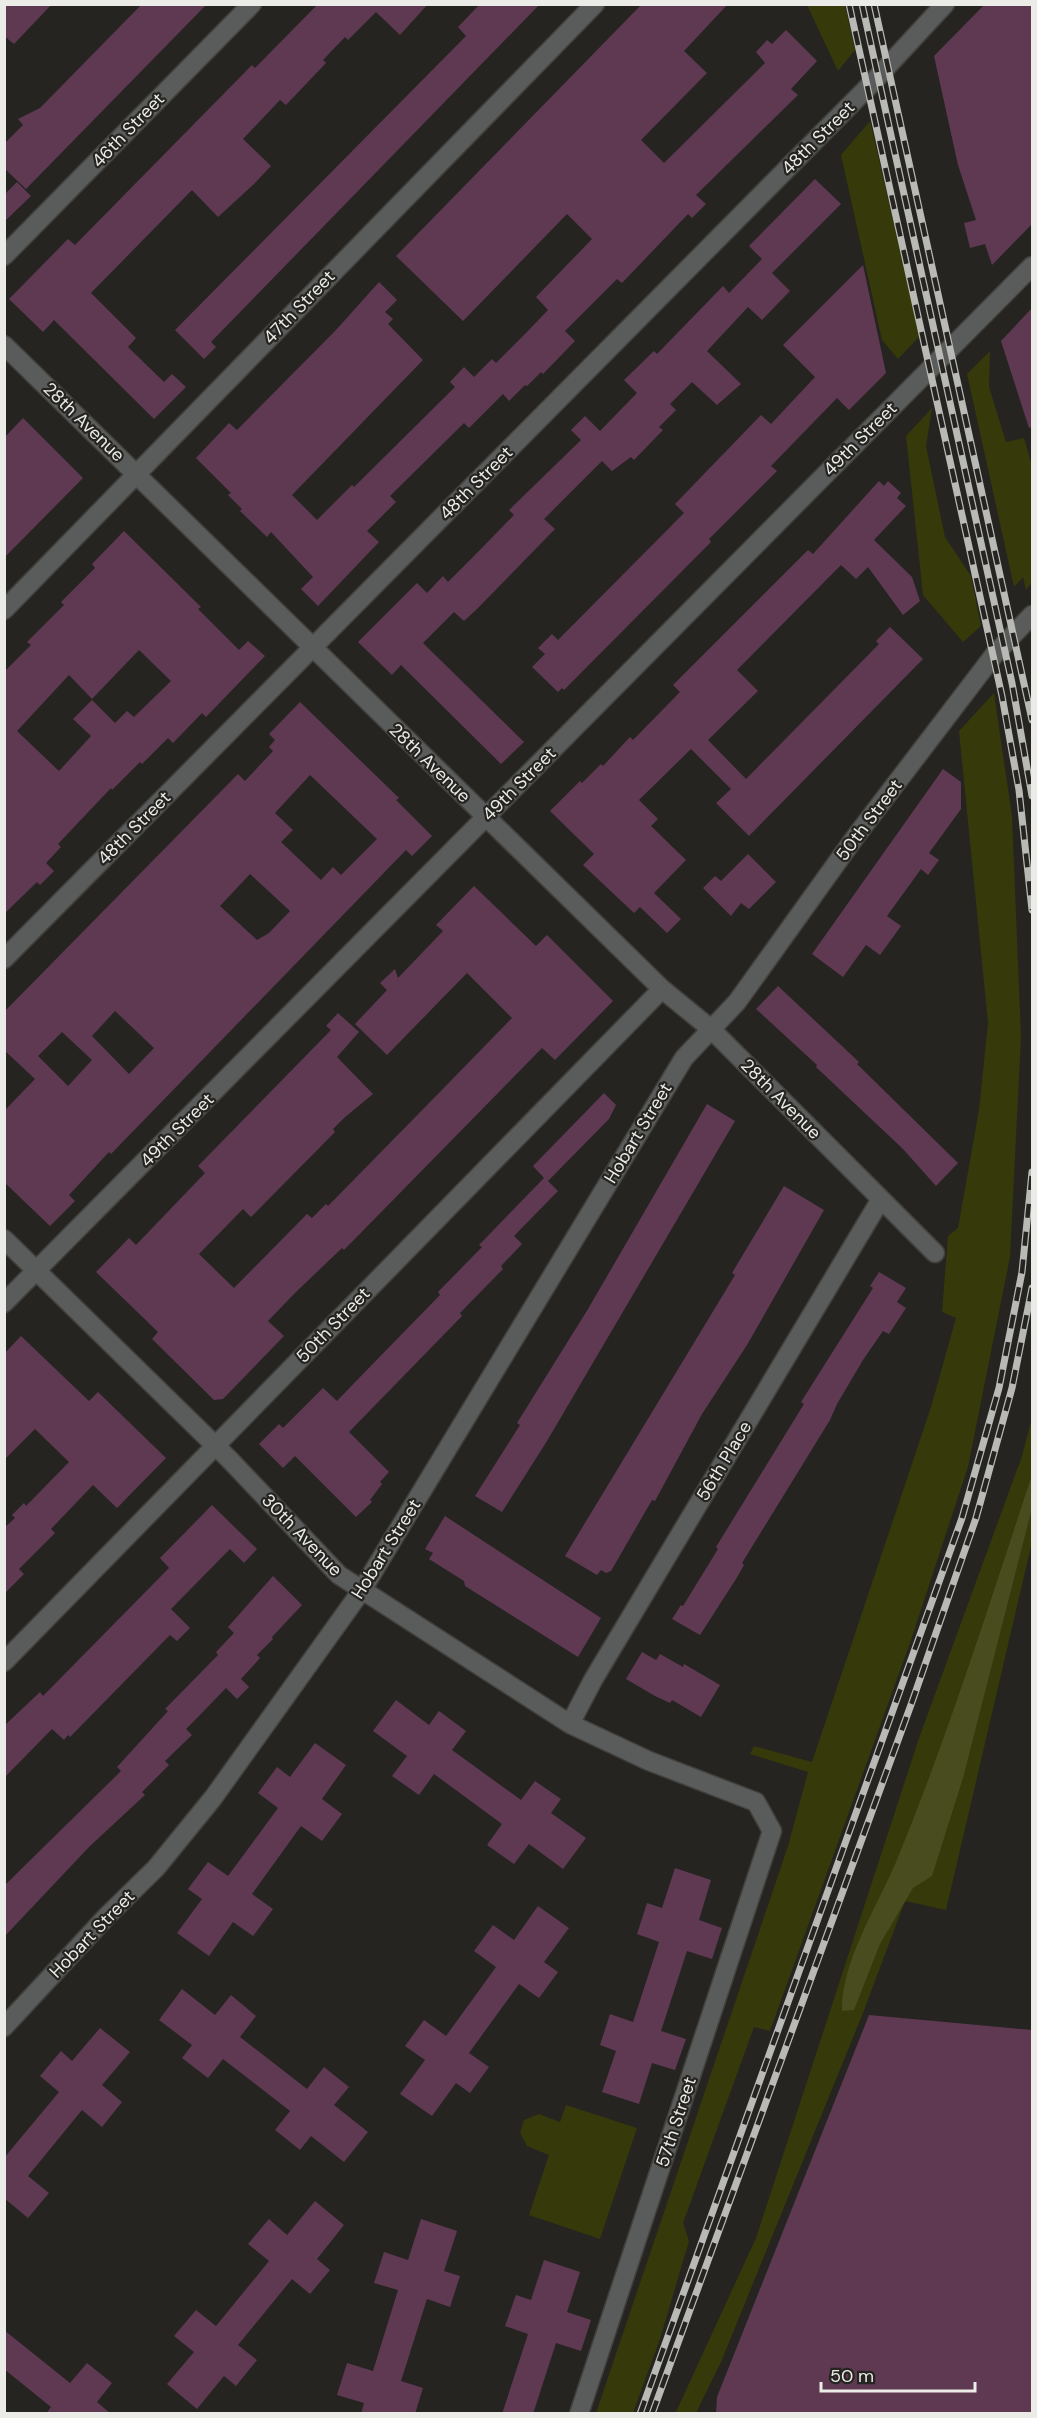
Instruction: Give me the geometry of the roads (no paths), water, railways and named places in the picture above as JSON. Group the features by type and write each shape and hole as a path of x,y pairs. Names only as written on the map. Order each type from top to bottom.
{"street":[{"name":"46th Street","path":"4,256 252,4"},
{"name":"47th Street","path":"4,610 595,4"},
{"name":"48th Street","path":"4,959 870,85 945,4"},
{"name":"49th Street","path":"4,1303 1032,266"},
{"name":"28th Avenue","path":"4,345 662,989 711,1029 935,1253"},
{"name":"50th Street","path":"711,1029 737,1002 856,836 994,655 1032,615"},
{"name":"50th Street","path":"4,1662 662,989"},
{"name":"Hobart Street","path":"4,2027 107,1916 156,1868 213,1798 362,1590 684,1058 711,1029"},
{"name":"56th Place","path":"570,1724 593,1680 881,1199"},
{"name":"30th Avenue","path":"4,1239 216,1446 339,1575 570,1724 649,1761 756,1802 772,1831"},
{"name":"57th Street","path":"579,2414 772,1831"}],"railway":[{"path":"849,4 1002,696 1019,790 1032,910"},
{"path":"862,4 1012,683 1032,796"},
{"path":"874,4 1032,720"},
{"path":"640,2414 962,1518 999,1388 1022,1272 1032,1172"},
{"path":"652,2414 912,1702 976,1518 1012,1388 1032,1288"}]}
